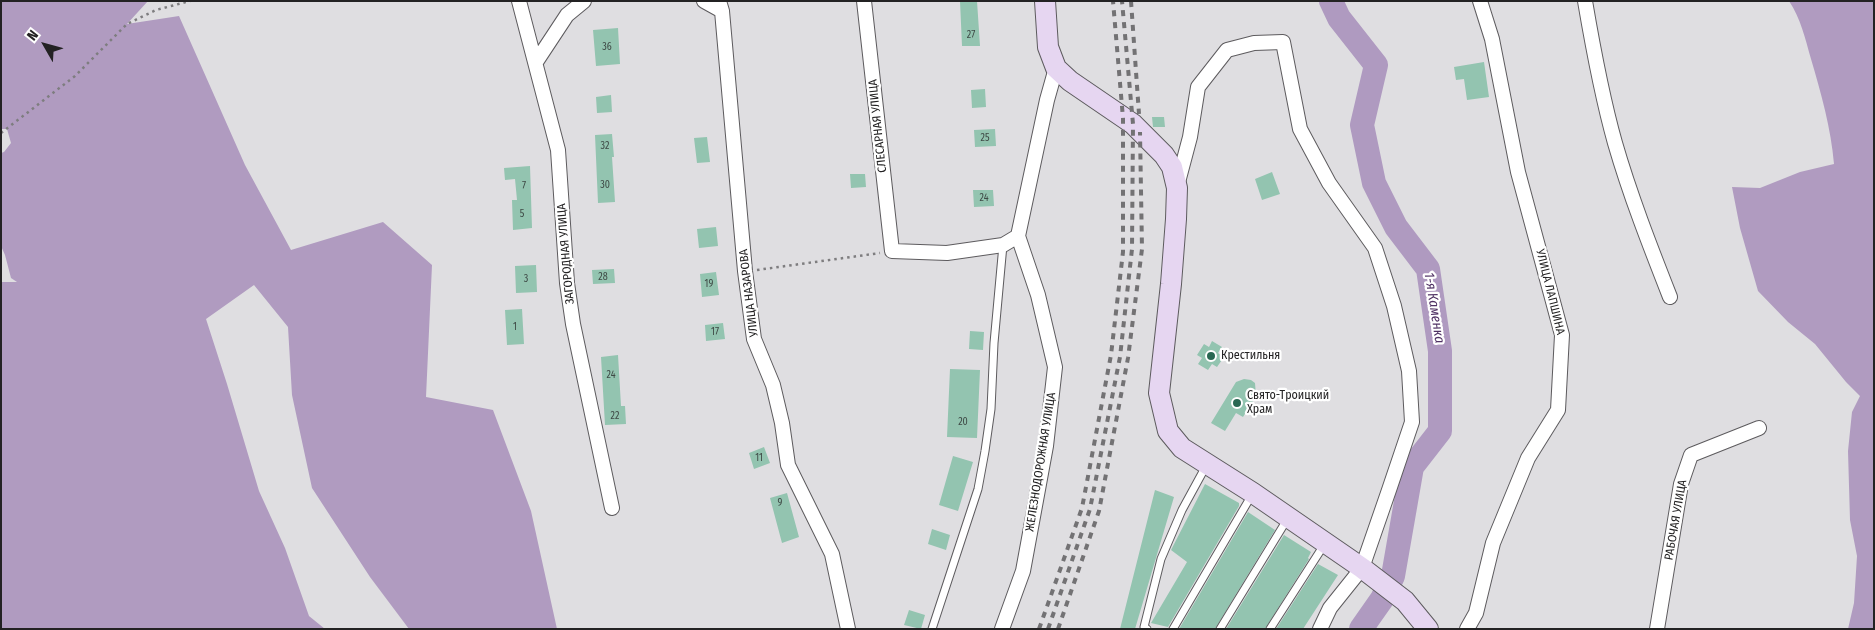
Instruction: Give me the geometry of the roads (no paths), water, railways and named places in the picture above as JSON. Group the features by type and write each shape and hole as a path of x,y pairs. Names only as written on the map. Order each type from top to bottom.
{"street":[{"name":"ЗАГОРОДНАЯ УЛИЦА","path":"519,1 558,150 567,283 573,324 612,508"},
{"path":"536,62 566,15 584,1"},
{"path":"704,1 720,6"},
{"name":"СЛЕСАРНАЯ УЛИЦА","path":"864,1 892,251 947,253 1003,245"},
{"path":"1045,1 1048,47 1056,68 1070,81 1133,124 1164,155 1172,167 1177,188"},
{"name":"УЛИЦА ЛАПШИНА","path":"1467,629 1476,613 1493,542 1528,458 1558,410 1562,335 1518,172 1492,39 1480,1"},
{"path":"1585,1 1593,47 1615,142 1641,221 1670,297"},
{"name":"УЛИЦА НАЗАРОВА","path":"720,6 745,271 754,339 772,385 782,423 788,465 832,554 848,629"},
{"path":"1320,629 1330,608 1362,568 1412,422 1409,370 1394,306 1375,248 1329,183 1300,129 1283,42 1254,43 1227,50 1198,87 1190,137 1177,188 1171,284 1158,393 1168,431 1182,448 1253,493 1362,568 1405,601 1428,629"},
{"path":"1003,245 1018,236 1046,100 1056,68"},
{"name":"ЖЕЛЕЗНОДОРОЖНАЯ УЛИЦА","path":"1002,629 1023,571 1046,446 1055,367 1038,295 1018,236"},
{"name":"РАБОЧАЯ УЛИЦА","path":"1657,629 1681,484 1691,456 1759,428"}],"lane":[{"path":"932,629 978,489 991,409 994,344 1003,245"},
{"path":"1147,629 1144,627 1161,559 1182,510 1207,464"},
{"path":"1173,629 1253,493"},
{"path":"1220,629 1288,518"},
{"path":"1270,629 1325,543"}],"waterway":[{"name":"1-я Каменка","path":"1331,1 1339,18 1376,65 1362,125 1374,183 1396,227 1428,269 1440,351 1440,431 1412,467 1393,576 1382,599 1361,629"}],"railway":[{"path":"1039,629 1082,508 1111,355 1123,252 1123,118 1113,1"},
{"path":"1048,629 1090,509 1120,357 1132,249 1133,124 1122,1"},
{"path":"1131,1 1139,114"},
{"path":"1058,629 1099,511 1128,358 1142,249 1140,132"}],"place":[{"name":"Крестильня","path":"1211,356"},
{"name":"Свято-Троицкий Храм","path":"1237,403"}]}
